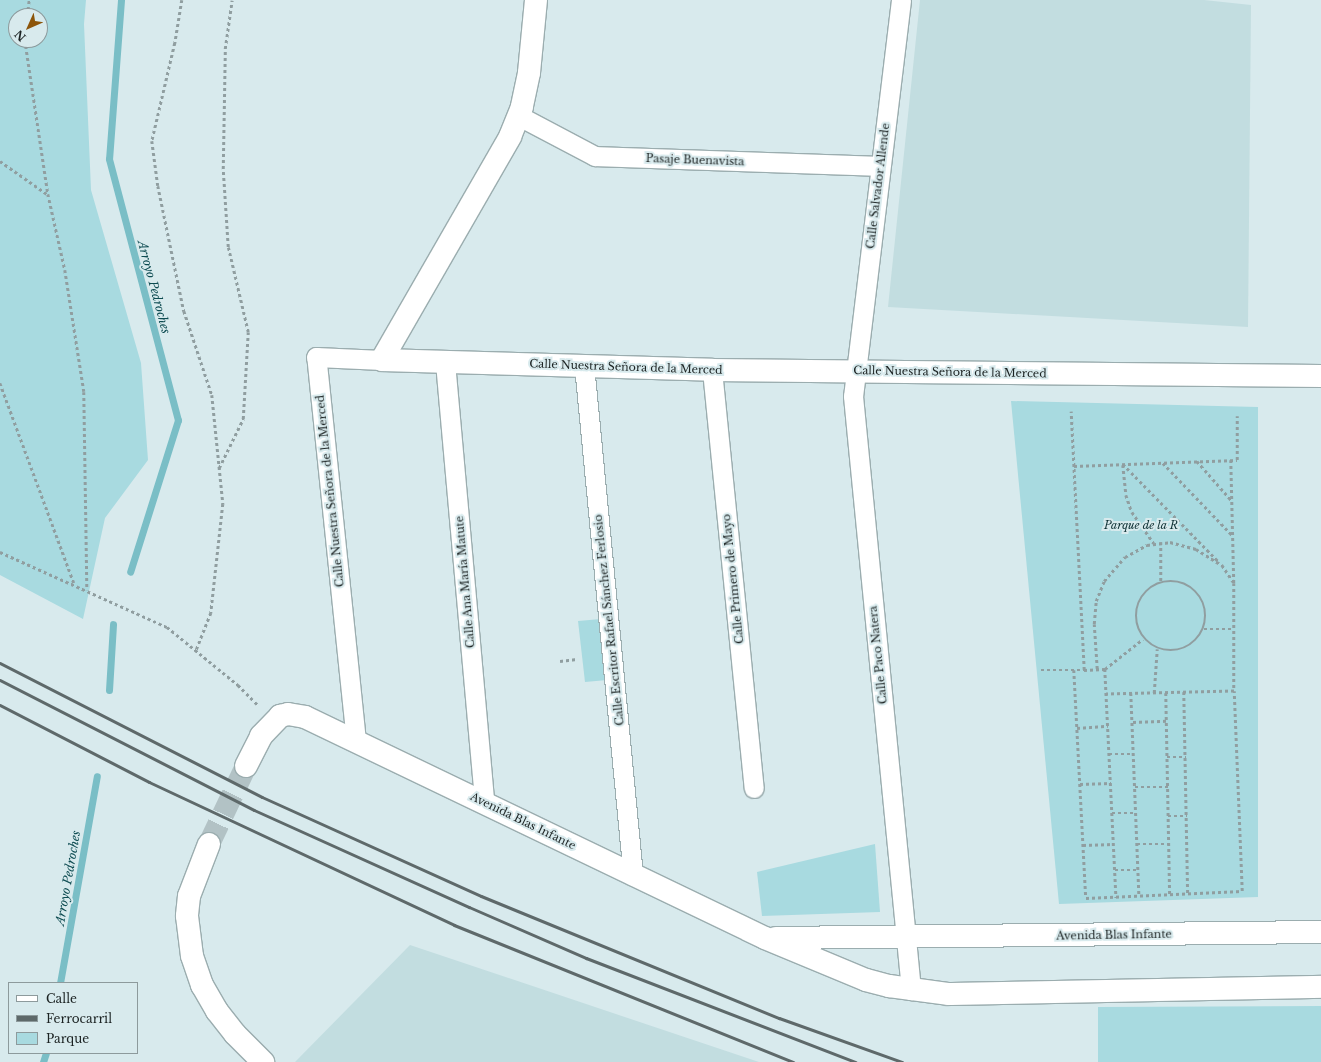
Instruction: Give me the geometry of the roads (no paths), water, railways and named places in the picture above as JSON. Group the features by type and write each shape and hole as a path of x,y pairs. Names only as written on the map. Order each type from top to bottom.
{"street":[{"path":"382,360 510,137 519,116 530,74 536,0"},
{"name":"Calle Salvador Allende","path":"855,371 901,0"},
{"name":"Pasaje Buenavista","path":"519,116 595,156 880,166"},
{"name":"Calle Nuestra Señora de la Merced","path":"356,741 316,357 712,370 1321,376"},
{"name":"Calle Ana María Matute","path":"445,362 484,802"},
{"name":"Calle Escritor Rafael Sánchez Ferlosio","path":"584,365 633,876"},
{"name":"Calle Primero de Mayo","path":"712,370 754,788"},
{"name":"Calle Paco Natera","path":"855,371 853,396 907,938"},
{"name":"Avenida Blas Infante","path":"246,766 261,736 277,718 288,714 305,717 484,802 633,876 765,938 866,980 911,990 949,994 1321,987"},
{"path":"209,844 189,896 187,916 192,956 202,985 217,1011 235,1034 263,1062"},
{"name":"Avenida Blas Infante","path":"765,938 907,938 1321,932"},
{"path":"907,938 911,990"}],"waterway":[{"name":"Arroyo Pedroches","path":"121,0 109,159 178,420 130,572"},
{"name":"Arroyo Pedroches","path":"109,690 113,624"},
{"name":"Arroyo Pedroches","path":"60,982 97,776"},
{"name":"Arroyo Pedroches","path":"43,1062 46,1054"}],"tunnel":[{"path":"209,844 246,766"}],"railway":[{"path":"0,663 262,797 481,896 779,1018 902,1062"},
{"path":"0,680 254,810 469,907 586,958 856,1062"},
{"path":"0,705 149,782 454,925 793,1062"}],"park label":[{"name":"Parque de la R","path":"1141,525"}]}
